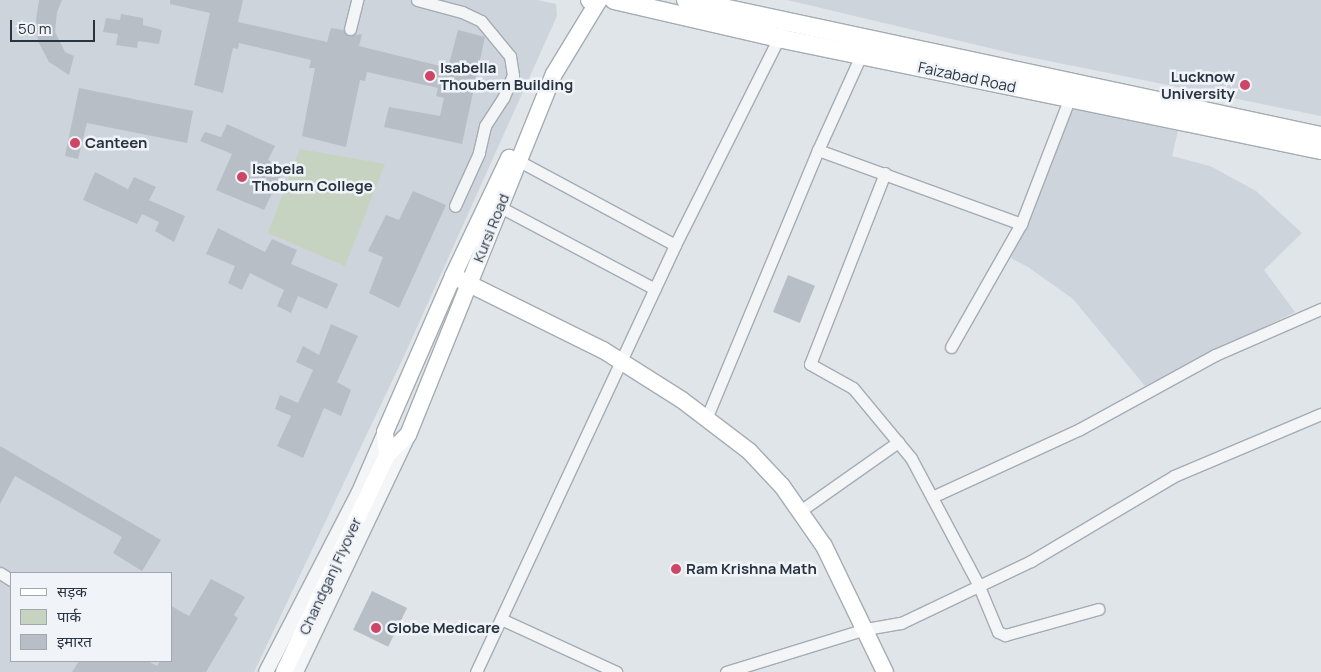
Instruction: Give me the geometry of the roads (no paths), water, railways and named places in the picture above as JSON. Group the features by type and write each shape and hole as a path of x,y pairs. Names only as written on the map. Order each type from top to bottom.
{"main road":[{"name":"Kursi Road","path":"387,455 385,432 452,276 585,0"},
{"path":"590,0 598,0"},
{"name":"Kursi Road","path":"375,480 387,455 408,434 554,74 598,0"},
{"name":"Faizabad Road","path":"614,0 782,31 1072,91 1321,136"},
{"name":"Faizabad Road","path":"686,0 782,31"},
{"name":"Faizabad Road","path":"1072,91 1321,150"},
{"path":"452,276 622,362 706,418 749,452 782,486 824,546 866,629 885,672"},
{"name":"Chandganj Flyover","path":"284,672 375,480"}],"street":[{"path":"350,29 357,0"},
{"path":"417,0 462,12 480,21 510,56 513,75 503,98 485,126 479,153 455,206"},
{"path":"476,672 675,245 782,31"},
{"path":"706,418 818,150 864,48"},
{"path":"951,347 1021,224 1072,91"},
{"path":"818,150 1021,224"},
{"path":"518,161 675,245"},
{"path":"885,173 810,364 853,388 911,458 980,588 998,632 1005,635 1098,609"},
{"path":"500,208 655,289"},
{"path":"932,497 1080,429 1215,356 1321,309"},
{"path":"726,672 866,629 901,623 980,588 1174,476 1321,414"},
{"path":"266,672 358,494 385,432"},
{"path":"296,672 408,434"},
{"path":"800,511 898,442"},
{"path":"501,619 616,672"}],"place":[{"name":"Isabella Thoubern Building","path":"430,76"},
{"name":"Lucknow University","path":"1245,85"},
{"name":"Canteen","path":"75,143"},
{"name":"Isabela Thoburn College","path":"242,177"},
{"name":"Ram Krishna Math","path":"676,569"},
{"name":"Globe Medicare","path":"376,628"}]}
